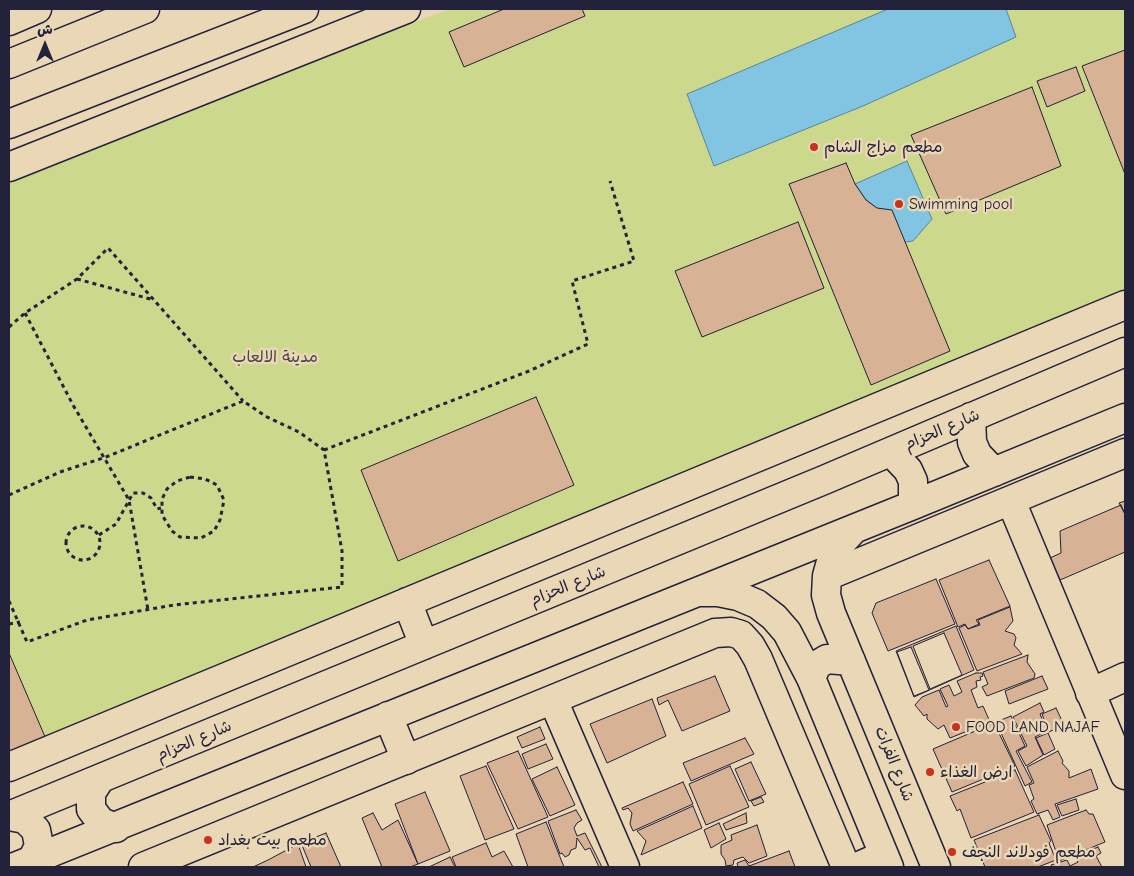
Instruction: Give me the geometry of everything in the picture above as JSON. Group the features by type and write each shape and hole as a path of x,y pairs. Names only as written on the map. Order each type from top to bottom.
{"main road":[{"path":"9,64 145,9"},
{"path":"9,124 271,16 304,9"},
{"path":"9,167 406,9"},
{"path":"9,767 1125,304"},
{"name":"شارع الحزام","path":"9,816 891,452 1125,352"},
{"path":"971,417 970,430 977,454 994,472"},
{"path":"24,864 854,530 1125,418"},
{"path":"891,452 908,470 914,493 914,505"},
{"path":"827,576 1125,454"},
{"path":"1010,500 1125,775"},
{"path":"827,576 837,550 854,530"},
{"name":"شارع الفرات","path":"827,576 826,595 831,613 936,867"},
{"path":"697,593 718,592 738,596 757,604 768,612 787,632 811,678 887,861 857,867"},
{"path":"407,602 424,645"},
{"path":"143,867 715,633 741,635 750,644 846,867"},
{"path":"811,678 817,665 827,659 851,661"},
{"path":"1090,693 1125,678"},
{"path":"554,700 625,867"},
{"path":"388,716 406,760"},
{"path":"100,780 91,793 91,809 100,822 116,828"},
{"path":"9,816 25,819 36,830 39,846 24,864"}],"path":[{"path":"324,450 529,371 588,344 572,281 634,261 610,180"},
{"path":"9,327 25,312 77,280 108,248 243,401 267,417 299,432 324,450 342,551 342,587 174,605 87,620 27,642 20,622 9,601"},
{"path":"77,280 155,300"},
{"path":"25,312 73,405 106,457 129,500 148,610"},
{"path":"9,495 60,472 106,457 243,401"},
{"path":"190,477 205,479 217,486 224,500 220,520 214,531 201,538 180,537 172,531 162,515 161,508 166,489 177,481 190,477"},
{"path":"99,535 116,524 133,493 143,493 151,498 157,509 161,508"},
{"path":"90,528 99,535 100,551 95,557 79,560 67,550 65,542 68,534 74,529 90,528"},
{"path":"9,624 20,622"}],"green space":[{"name":"مدينة الالعاب","path":"450,9 1125,9 1125,289 9,754 9,175"}],"water":[{"path":"888,9 1006,9 1016,37 863,106 714,166 687,94"},
{"name":"Swimming pool","path":"907,161 932,219 913,241 905,242 877,208 866,200 855,184"}],"building":[{"path":"504,9 582,9 585,16 464,67 449,32"},
{"path":"1125,50 1125,174 1082,66"},
{"path":"1076,67 1085,91 1047,107 1037,81"},
{"path":"1032,87 1061,166 946,214 911,135"},
{"path":"846,163 855,184 866,200 877,208 892,210 950,351 871,385 789,184"},
{"path":"798,222 824,288 702,337 675,271"},
{"path":"536,397 574,485 398,561 361,470"},
{"path":"1125,501 1125,514 1119,503"},
{"path":"1121,505 1125,514 1125,552 1060,580 1050,558 1061,553 1060,531"},
{"path":"989,560 1010,606 976,620 979,624 968,629 965,624 958,627 939,580"},
{"path":"936,579 955,624 888,651 872,613 876,603"},
{"path":"1010,607 1013,621 1005,631 1014,634 1016,638 1014,645 1022,654 977,671 959,628 965,625 968,629 980,625 978,620"},
{"path":"956,626 974,670 914,697 896,651"},
{"path":"944,633 962,675 930,689 913,646"},
{"path":"911,647 929,690 914,696 897,652"},
{"path":"9,653 46,739 9,754"},
{"path":"1028,655 1027,662 1035,674 1034,678 987,696 982,687 988,684 983,672"},
{"path":"976,673 982,673 983,676 980,677 981,680 976,681 977,687 971,690 978,708 983,706 990,722 950,738 944,725 938,729 927,719 927,714 924,716 915,705 922,697 939,690 946,707 948,706 940,689 949,685 954,696 962,692 957,681"},
{"path":"715,676 730,711 682,731 668,700 659,705 657,698"},
{"path":"1042,676 1048,689 1009,704 1005,691"},
{"path":"652,699 666,736 607,763 590,724"},
{"path":"1040,703 1044,712 1040,714 1047,731 1035,737 1043,755 1026,766 1018,751 1027,746 1013,717"},
{"path":"1056,708 1064,725 1049,732 1042,714"},
{"path":"1011,716 1025,746 1016,751 1032,782 1025,786 996,722"},
{"path":"994,723 1015,766 952,792 933,749"},
{"path":"540,727 545,739 522,748 517,737"},
{"path":"1048,733 1055,749 1044,755 1036,738"},
{"path":"745,738 754,754 691,781 683,763"},
{"path":"546,744 553,759 528,769 522,754"},
{"path":"518,751 548,817 518,829 487,763"},
{"path":"1058,751 1063,761 1062,763 1069,771 1069,778 1091,769 1098,789 1055,804 1060,817 1053,820 1048,810 1037,814 1031,801 1034,799 1029,785 1034,783 1027,767"},
{"path":"751,762 766,794 749,801 735,769"},
{"path":"486,766 514,829 485,840 460,776"},
{"path":"730,766 749,807 706,825 689,784"},
{"path":"557,767 575,805 550,816 532,779"},
{"path":"1015,770 1034,812 971,838 960,809 957,811 950,796"},
{"path":"683,782 693,804 633,831 630,824 632,813 628,808 623,810 622,808"},
{"path":"425,792 450,851 418,864 395,804"},
{"path":"761,797 764,802 754,806 751,801"},
{"path":"1076,799 1079,810 1062,816 1057,805"},
{"path":"693,806 702,828 641,855 646,841 637,831"},
{"path":"576,810 582,820 574,828 577,836 585,833 602,867 599,867 590,848 585,850 577,838 576,848 571,850 569,855 565,857 562,853 560,854 548,821"},
{"path":"1086,810 1089,814 1093,814 1105,842 1059,861 1047,825"},
{"path":"373,813 382,830 398,820 418,864 410,867 382,867 362,818"},
{"path":"746,813 747,823 726,830 723,824"},
{"path":"1039,815 1051,841 1049,843 1056,860 1038,867 985,867 974,840"},
{"path":"546,822 564,867 528,867 516,834"},
{"path":"719,823 726,839 711,848 704,830"},
{"path":"757,825 767,856 749,863 743,857 734,860 733,865 726,866 721,854 721,845 732,840 731,835"},
{"path":"326,833 341,867 311,867 301,843"},
{"path":"486,843 492,857 504,851 513,867 456,867 452,857"},
{"path":"298,844 306,867 253,867 268,860"},
{"path":"1098,847 1101,853 1096,856 1102,867 1052,867 1051,865 1067,860 1070,866 1078,862 1075,856"},
{"path":"789,851 795,867 738,867 737,863 745,860 749,866"},
{"path":"450,857 455,867 429,867"}],"place":[{"name":"مطعم مزاج الشام","path":"814,147"},
{"name":"Swimming pool","path":"899,204"},
{"name":"FOOD LAND NAJAF","path":"956,727"},
{"name":"ارض الغذاء","path":"930,772"},
{"name":"مطعم بيت بغداد","path":"208,840"},
{"name":"مطعم فودلاند النجف","path":"952,852"}]}
